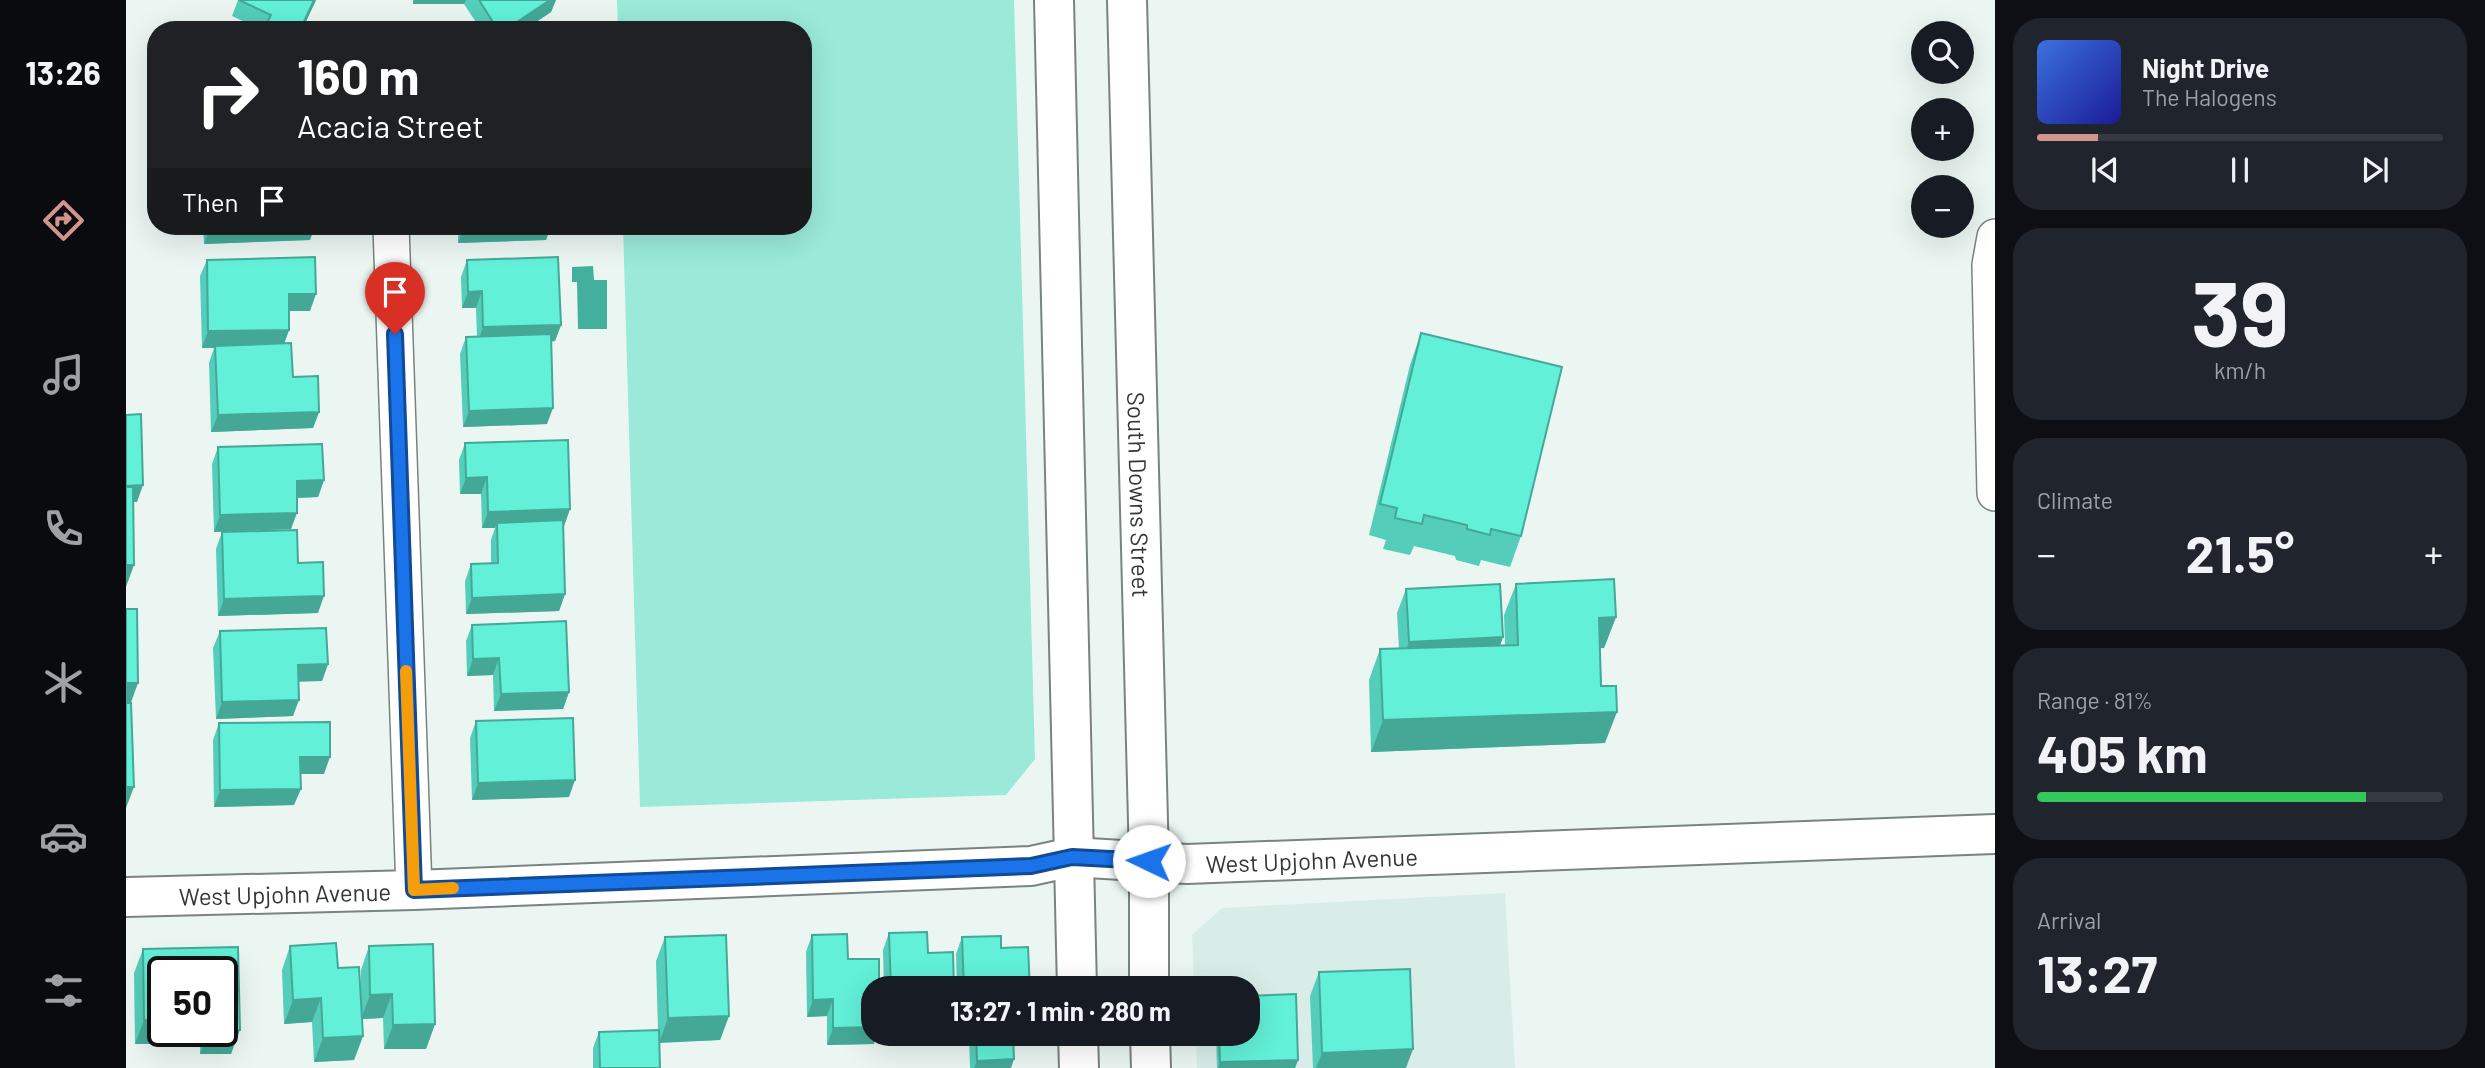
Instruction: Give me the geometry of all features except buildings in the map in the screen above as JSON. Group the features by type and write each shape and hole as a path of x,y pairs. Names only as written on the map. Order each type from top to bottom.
{"main road":[{"path":"1054,0 1077,976"},
{"name":"South Downs Street","path":"1127,0 1149,861 1149,976"},
{"name":"West Upjohn Avenue","path":"126,897 414,890 1031,866 1072,857 1187,864 1995,834"},
{"path":"1078,1046 1079,1068"},
{"path":"1151,1046 1152,1068"}],"street":[{"path":"391,235 414,890"},
{"path":"1993,256 1995,493"}],"shaded area":[{"path":"617,0 1014,0 1035,759 1006,795 640,807 623,235 812,235 812,21 618,21"},
{"path":"593,266 594,280 607,280 607,329 578,329 577,282 572,282 572,267"},
{"path":"1505,893 1515,1068 1197,1068 1196,1046 1260,1046 1260,976 1194,976 1192,935 1222,908"}],"slow traffic":[{"path":"406,671 414,890 453,888"}],"route":[{"path":"395,334 414,890 1031,866 1072,857 1149,861"}]}
